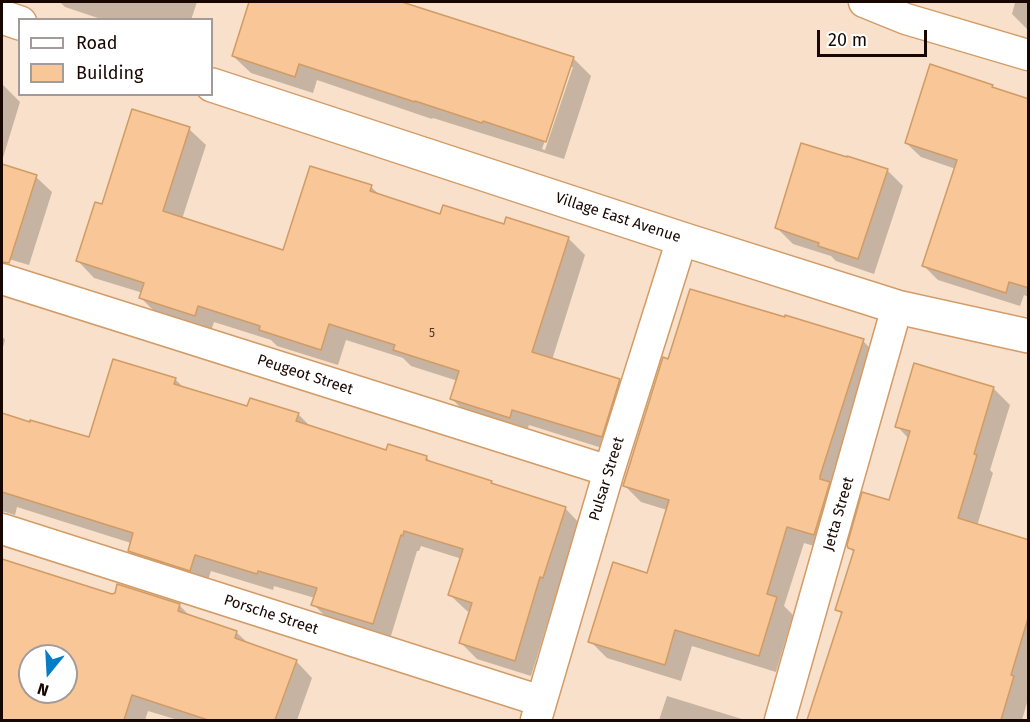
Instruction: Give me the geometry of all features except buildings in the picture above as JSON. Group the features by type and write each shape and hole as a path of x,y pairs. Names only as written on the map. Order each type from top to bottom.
{"street":[{"path":"864,2 906,19 1029,55"},
{"path":"2,17 18,22"},
{"name":"Village East Avenue","path":"213,86 897,307 1029,336"},
{"name":"Pulsar Street","path":"538,711 609,471 682,239"},
{"name":"Peugeot Street","path":"2,279 609,471"},
{"name":"Jetta Street","path":"780,720 897,307"},
{"name":"Porsche Street","path":"2,529 538,711"}]}
